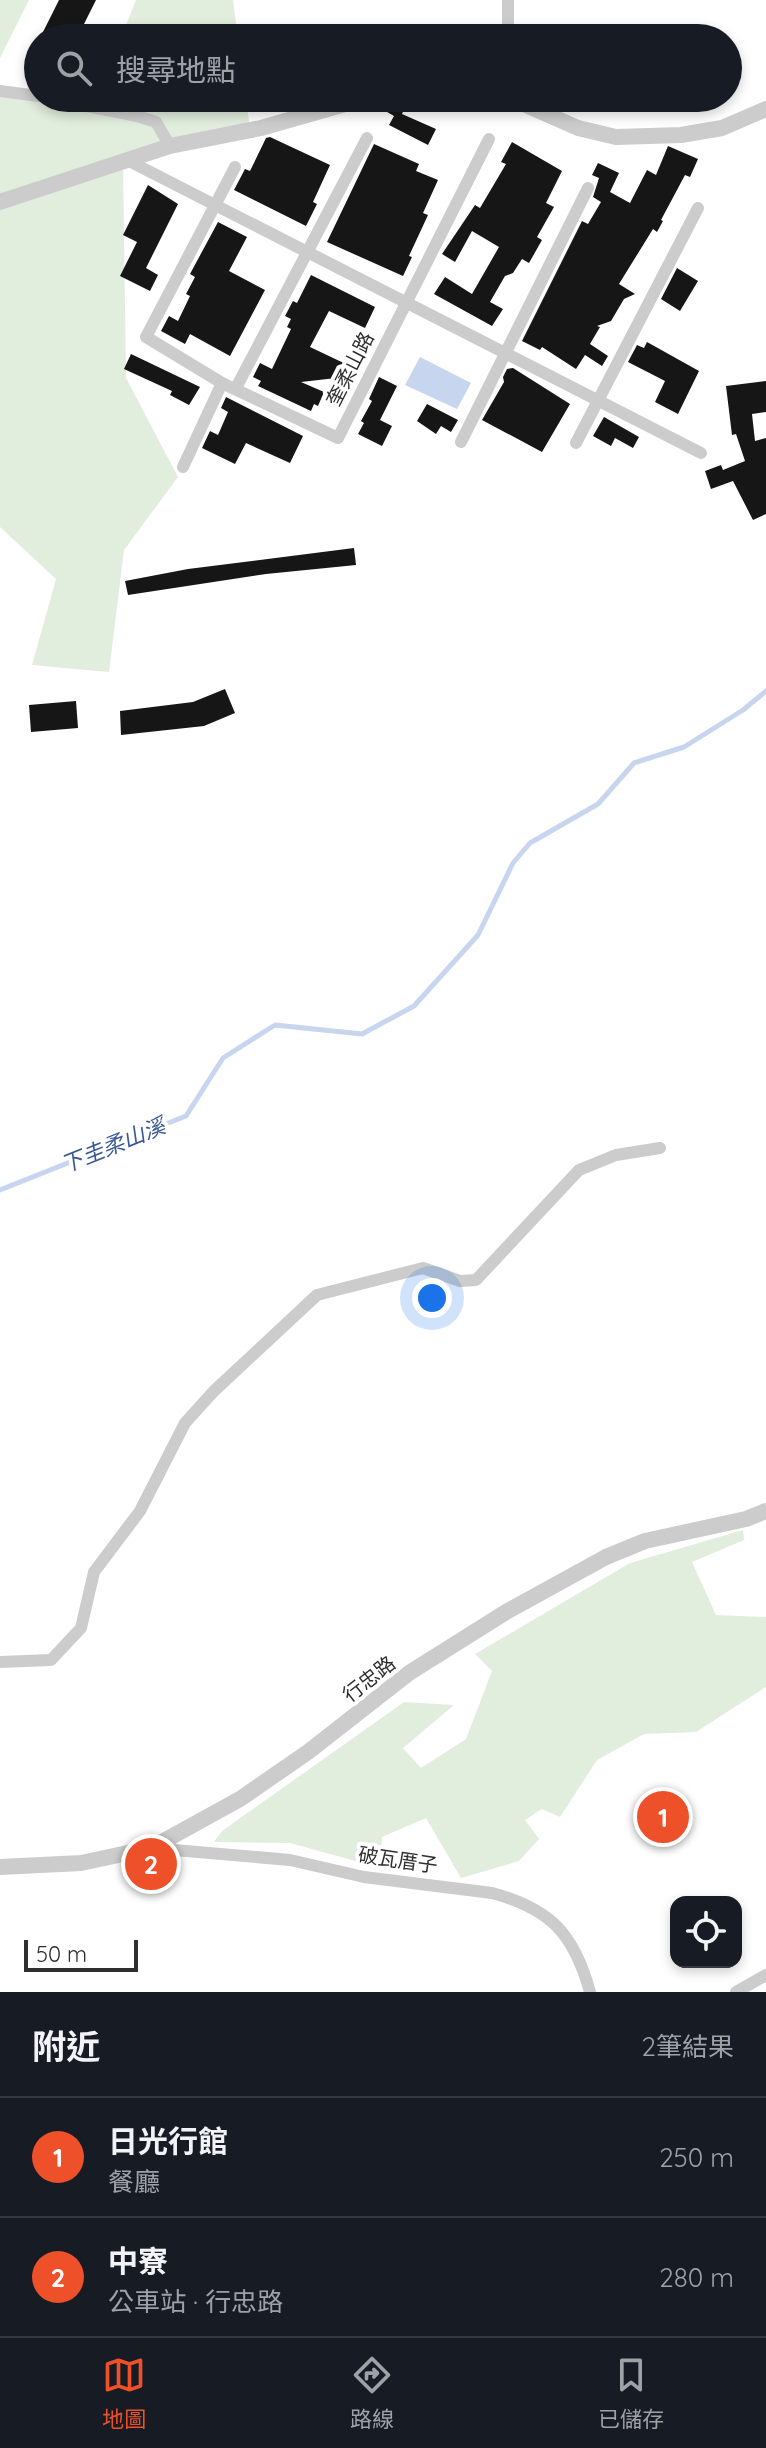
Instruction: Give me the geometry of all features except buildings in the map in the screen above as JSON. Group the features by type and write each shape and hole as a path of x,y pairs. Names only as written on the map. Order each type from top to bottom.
{"street":[{"path":"508,0 508,24"},
{"path":"0,91 24,94"},
{"path":"542,112 578,128 616,137 695,133 722,128 766,109"},
{"path":"117,112 156,122 170,146"},
{"path":"0,202 170,146 261,128 317,112"},
{"path":"236,388 367,138"},
{"name":"奎柔山路","path":"235,167 146,337 222,383 338,438 489,139"},
{"path":"125,159 701,453"},
{"path":"461,442 588,188"},
{"path":"576,443 698,208"},
{"path":"183,467 222,383"},
{"path":"0,1662 51,1660 81,1628 94,1572 140,1511 185,1423 214,1391 317,1295 423,1268 460,1281 476,1280 579,1170 616,1155 660,1148"},
{"name":"行忠路","path":"0,1867 81,1863 151,1848 240,1799 308,1752 409,1673 506,1612 606,1557 645,1541 746,1519 766,1511"},
{"name":"破瓦厝子","path":"151,1848 290,1860 364,1877 512,1898 533,1907 556,1925 576,1949 590,1992"},
{"path":"736,1992 766,1975"}],"green space":[{"path":"0,0 29,0 0,58"},
{"path":"136,0 233,0 236,24 127,24"},
{"path":"0,94 24,96 24,112 248,112 251,136 123,163 126,378 178,477 124,550 109,672 32,665 56,579 0,527"},
{"path":"743,1530 744,1540 692,1562 716,1615 766,1617 766,1687 696,1732 644,1734 597,1760 560,1817 542,1809 525,1820 539,1839 519,1861 461,1878 426,1818 382,1837 381,1868 290,1843 214,1842 222,1831 404,1702 454,1705 403,1748 421,1768 466,1739 492,1671 475,1654 630,1563"}],"water":[{"path":"420,357 471,383 457,409 405,385"}],"waterway":[{"name":"下圭柔山溪","path":"0,1190 186,1116 223,1058 275,1025 362,1034 414,1006 478,935 513,863 530,843 598,804 634,763 684,747 743,710 766,691"}],"place":[{"name":"日光行館","path":"663,1817"},
{"name":"中寮","path":"151,1864"}]}
